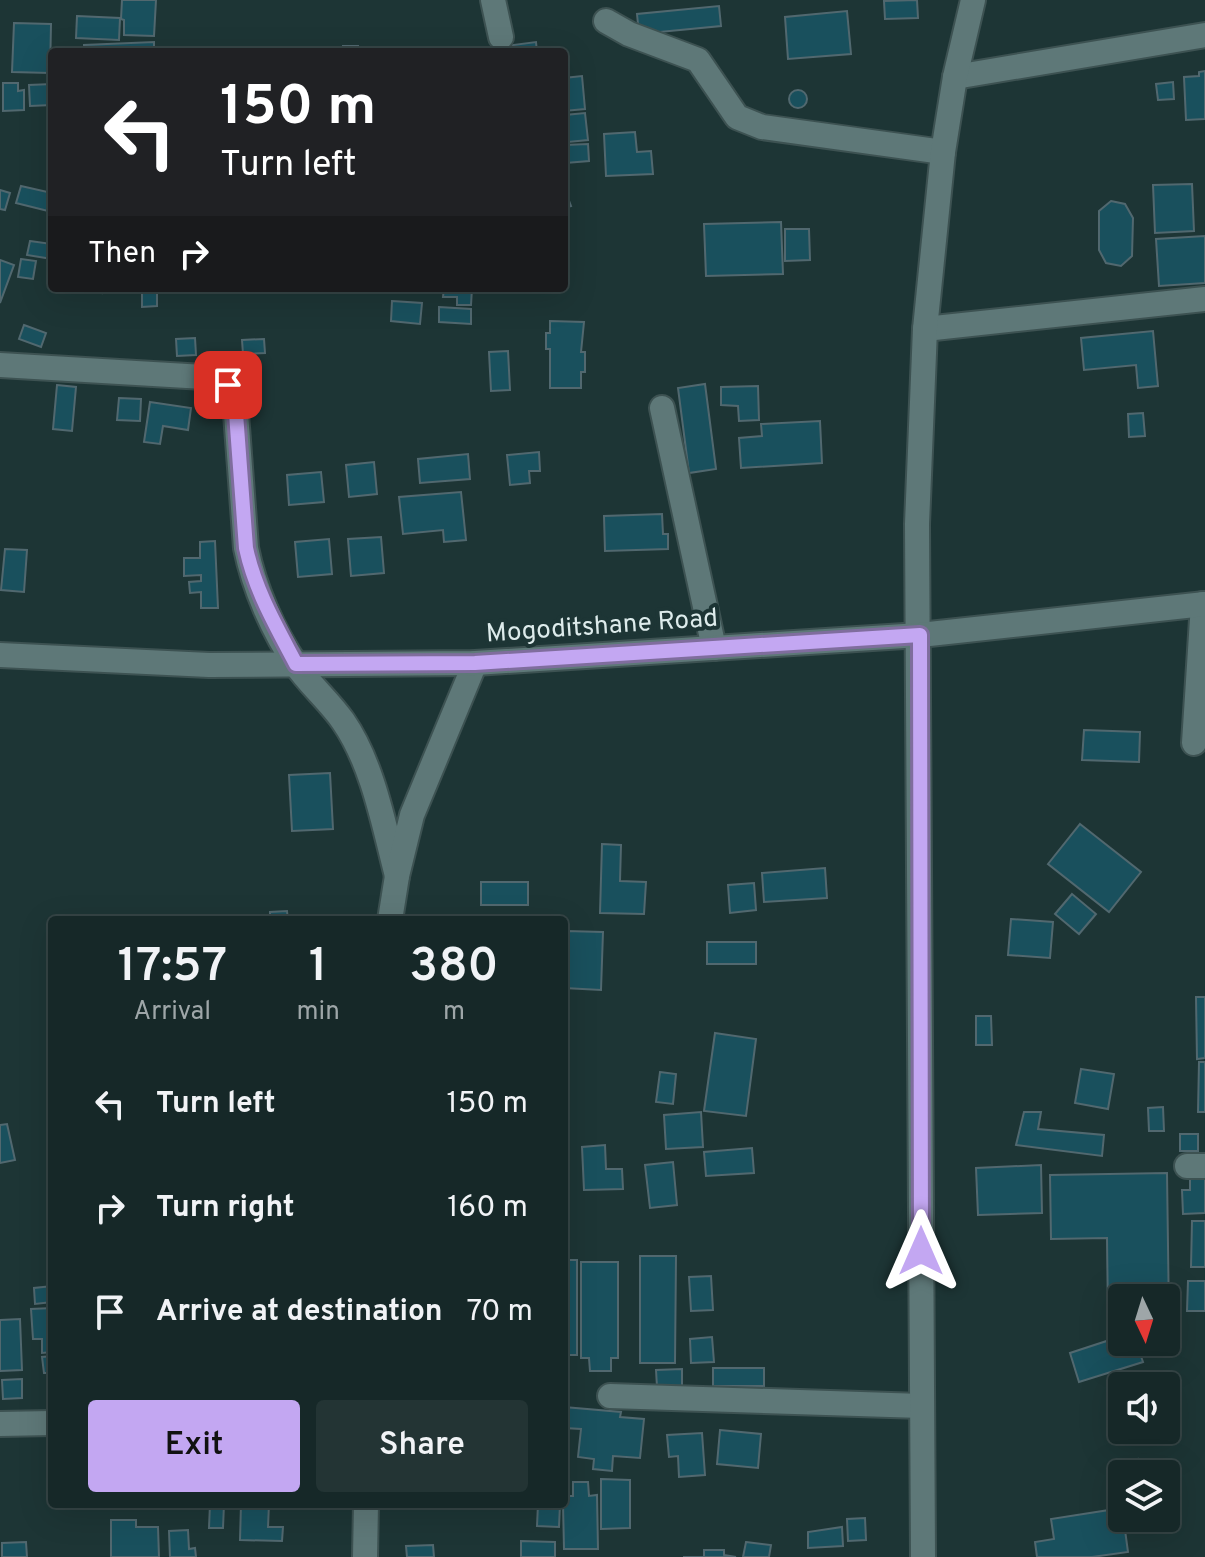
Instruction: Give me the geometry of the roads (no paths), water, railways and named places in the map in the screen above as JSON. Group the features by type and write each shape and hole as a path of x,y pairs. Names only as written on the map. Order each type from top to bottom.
{"street":[{"path":"493,0 501,37"},
{"path":"923,1557 917,524 925,329 943,152 955,77 973,0"},
{"path":"606,21 629,34 698,60 737,117 748,122 762,127 943,152"},
{"path":"955,77 1205,35"},
{"path":"925,329 1205,299"},
{"path":"0,365 204,377 219,379 228,385 235,400 249,565 262,600 296,664 344,722 370,777 397,876"},
{"path":"662,408 714,648"},
{"path":"1194,743 1204,604"},
{"name":"Mogoditshane Road","path":"0,655 209,665 475,663 920,635 1204,604"},
{"path":"391,916 412,815 475,663"},
{"path":"610,1396 922,1406"},
{"path":"0,1424 48,1423"},
{"path":"365,1557 366,1508"}]}
